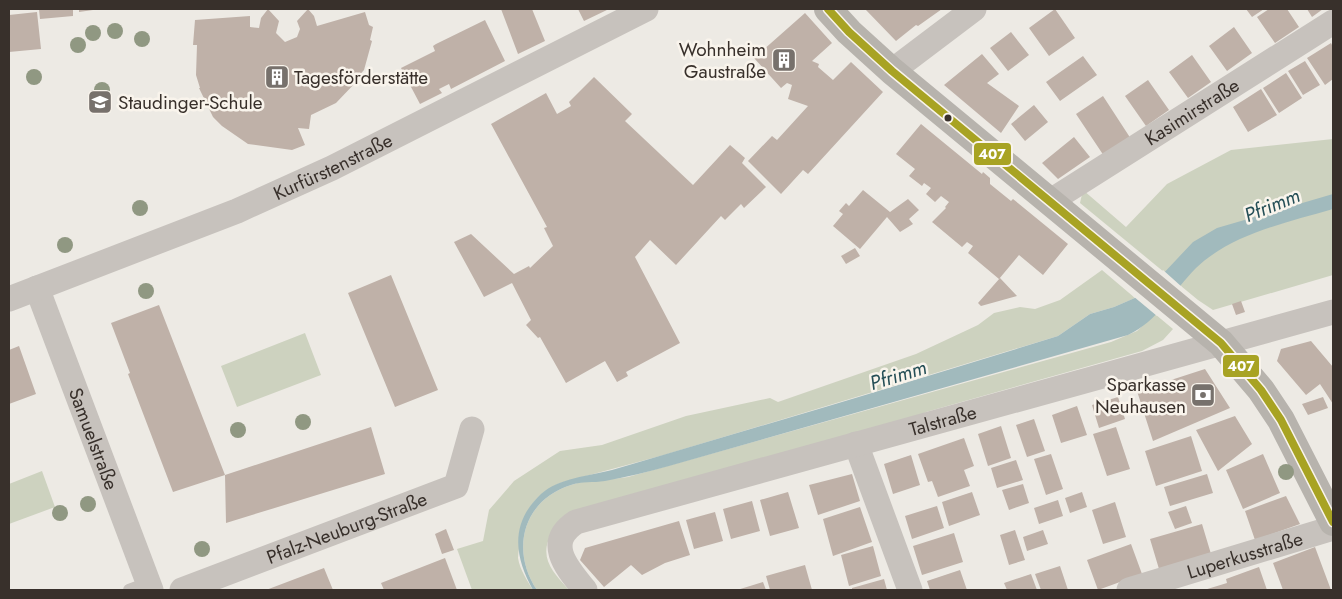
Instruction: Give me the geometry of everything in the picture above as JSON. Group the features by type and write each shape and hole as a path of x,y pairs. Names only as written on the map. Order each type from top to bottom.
{"main road":[{"path":"828,9 849,32 892,71 1221,344 1262,390 1281,420 1333,522"}],"street":[{"name":"Kurfürstenstraße","path":"9,298 237,211 332,168 646,9"},
{"path":"892,71 974,9"},
{"name":"Kasimirstraße","path":"1049,202 1333,22"},
{"name":"Samuelstraße","path":"37,288 143,588"},
{"name":"Talstraße","path":"585,590 564,560 559,547 560,537 566,528 576,522 1333,312"},
{"name":"Pfalz-Neuburg-Straße","path":"182,590 456,486 472,429"},
{"path":"856,444 910,590"},
{"name":"Luperkusstraße","path":"1129,590 1333,528"}],"green space":[{"path":"1333,139 1333,275 1213,310 1198,300 1080,203 1083,190 1126,227 1167,184 1231,150"},
{"path":"1102,270 1135,298 1090,314 1058,336 664,455 560,483 550,488 537,499 528,512 519,551 518,558 522,571 533,590 472,590 457,549 483,541 489,510 514,481 560,451 602,445 686,416 770,398 778,402 916,354 978,325 994,313 1020,307 1035,309 1060,300"},
{"path":"1155,314 1173,329 1163,340 1142,351 926,412 920,416 554,529 547,547 548,562 569,590 537,590 529,575 524,559 523,543 526,528 532,514 542,502 555,492 571,485 628,477 1111,342 1137,331"},
{"path":"305,333 321,375 237,407 221,366"},
{"path":"42,471 55,507 9,524 9,484"}],"water":[{"path":"1333,194 1333,209 1261,231 1226,246 1211,256 1196,268 1148,322 1128,335 661,468 605,481 575,484 555,492 542,502 532,514 526,528 523,543 524,559 529,575 537,590 533,590 522,565 519,552 520,528 524,516 531,505 541,494 556,484 612,470 1058,336 1090,314 1114,307 1144,294 1193,242 1217,228"}],"pier":[{"path":"1163,270 1182,287 1157,316 1133,296 1143,291"}],"building":[{"path":"39,9 73,9 73,16 40,19"},
{"path":"79,9 93,9 93,10 79,12"},
{"name":"Tagesförderstätte","path":"268,9 279,21 276,33 285,42 297,37 300,29 297,21 308,9 314,16 317,26 365,12 369,25 373,27 370,40 372,41 364,70 355,80 357,81 336,103 311,115 309,129 298,128 305,145 292,150 248,144 222,126 213,117 199,88 196,75 197,45 193,45 195,20 250,16 250,27 259,28 261,18"},
{"path":"501,9 532,9 545,41 518,54"},
{"path":"578,9 609,9 584,21"},
{"path":"865,9 942,9 918,26 916,25 896,41"},
{"path":"1055,9 1075,38 1049,56 1029,28"},
{"path":"1246,9 1264,9 1252,17"},
{"path":"1269,9 1287,9 1299,27 1275,43 1257,17"},
{"path":"1307,9 1323,9 1312,17"},
{"path":"37,12 41,49 9,52 9,15"},
{"path":"805,13 832,43 812,61 819,64 818,67 833,80 851,62 883,92 808,174 803,170 781,194 748,161 772,136 777,140 808,106 788,99 792,85 787,83 781,88 754,58"},
{"path":"485,20 505,61 451,89 449,84 439,89 442,93 420,104 401,68 435,51 433,46 436,44"},
{"path":"1234,27 1252,53 1227,71 1209,46"},
{"path":"1011,32 1029,55 1008,71 990,48"},
{"path":"1331,43 1333,47 1333,79 1325,85 1307,58"},
{"path":"982,54 999,74 987,83 1019,106 1001,133 944,85"},
{"path":"1192,55 1211,82 1188,98 1169,72"},
{"path":"1083,56 1097,75 1060,101 1046,82"},
{"path":"1305,61 1320,85 1303,95 1288,71"},
{"path":"1286,73 1302,98 1279,113 1263,88"},
{"path":"594,77 632,114 625,121 693,185 730,145 745,158 742,163 766,187 744,208 741,204 725,220 721,216 676,265 650,240 635,257 680,343 626,372 628,376 617,382 605,361 566,383 540,337 538,338 526,325 531,320 512,283 484,297 454,242 471,234 514,274 529,266 530,268 553,246 544,228 547,227 491,124 546,93 557,114 571,106 569,102"},
{"path":"1148,80 1169,110 1146,126 1125,96"},
{"path":"1261,89 1277,115 1248,132 1233,107"},
{"path":"1103,96 1131,139 1104,156 1076,114"},
{"path":"1034,105 1048,122 1025,141 1011,124"},
{"path":"921,124 982,174 983,172 990,178 990,184 1011,201 1013,199 1068,244 1043,275 1019,255 999,279 968,253 973,246 967,242 962,247 932,222 946,208 949,202 941,196 935,202 926,194 931,188 924,183 922,186 909,176 915,169 896,154"},
{"path":"1074,137 1090,157 1058,179 1042,163"},
{"path":"863,190 890,212 908,199 919,210 909,219 913,224 900,232 887,217 860,249 833,226 843,214 839,211 846,203 849,206"},
{"path":"855,248 860,256 846,264 841,256"},
{"path":"391,275 438,390 395,407 348,293"},
{"path":"1000,278 1017,296 981,306 978,303"},
{"path":"1241,301 1245,312 1236,315 1232,304"},
{"path":"159,305 225,475 173,492 128,374 130,373 111,323"},
{"path":"1311,341 1333,367 1333,404 1320,384 1306,395 1277,361 1281,349"},
{"path":"19,346 36,394 9,404 9,350"},
{"path":"1205,369 1230,408 1153,441 1137,391"},
{"path":"1118,397 1125,419 1099,428 1092,405"},
{"path":"1323,397 1328,408 1308,415 1302,404"},
{"path":"1077,406 1087,435 1061,443 1052,415"},
{"path":"1235,416 1252,444 1218,471 1196,430"},
{"path":"1034,419 1045,451 1027,457 1016,425"},
{"path":"1001,426 1011,458 988,466 978,434"},
{"path":"371,427 385,474 226,523 225,475"},
{"path":"1116,427 1130,469 1107,476 1093,434"},
{"path":"1191,436 1202,471 1156,486 1145,451"},
{"path":"964,438 974,466 964,470 970,486 938,497 932,481 928,482 918,454"},
{"path":"1051,454 1063,489 1046,495 1034,459"},
{"path":"1263,454 1280,493 1243,509 1226,470"},
{"path":"911,455 920,485 893,494 884,464"},
{"path":"1016,460 1023,480 997,488 991,468"},
{"path":"852,474 860,501 818,515 809,485"},
{"path":"1207,474 1213,493 1170,506 1164,487"},
{"path":"1023,484 1029,503 1009,510 1002,490"},
{"path":"788,492 799,528 770,536 760,500"},
{"path":"972,492 980,515 949,526 942,502"},
{"path":"1082,492 1087,507 1070,513 1065,498"},
{"path":"1286,496 1300,524 1255,540 1245,511"},
{"path":"1058,500 1063,516 1039,524 1034,508"},
{"path":"752,501 760,531 731,539 723,509"},
{"path":"1115,502 1126,537 1103,544 1092,510"},
{"path":"937,506 944,528 912,539 905,516"},
{"path":"1186,506 1192,523 1175,529 1168,512"},
{"path":"860,507 872,542 833,556 823,519"},
{"path":"715,512 723,541 694,549 686,520"},
{"path":"679,521 690,555 665,563 642,575 631,565 604,587 580,560 585,548"},
{"path":"1202,524 1211,554 1159,569 1150,539"},
{"path":"446,529 454,550 442,554 435,534"},
{"path":"1015,530 1025,560 1009,565 1000,535"},
{"path":"1043,530 1048,544 1027,551 1023,537"},
{"path":"954,533 963,562 922,575 913,546"},
{"path":"1131,544 1142,574 1098,590 1087,560"},
{"path":"873,546 881,576 849,586 841,555"},
{"path":"1315,547 1331,590 1283,590 1273,563"},
{"path":"445,558 457,590 384,590 381,583"},
{"path":"805,565 812,590 770,590 766,576"},
{"path":"1060,566 1068,590 1041,590 1035,574"},
{"path":"1259,567 1267,590 1204,590 1227,583 1226,579"},
{"path":"324,568 333,590 266,590"},
{"path":"960,570 967,590 930,590 927,581"},
{"path":"1031,574 1037,590 1007,590 1004,583"},
{"path":"884,579 887,590 852,590 852,588"},
{"path":"763,582 766,590 737,590"}],"transit line":[{"name":"407","path":"828,9 849,32 892,71 1221,343 1261,390 1281,420 1333,522"}],"place":[{"name":"Wohnheim Gaustraße","path":"784,60"},
{"name":"Tagesförderstätte","path":"277,77"},
{"name":"Staudinger-Schule","path":"100,102"},
{"name":"Sparkasse Neuhausen","path":"1203,395"}],"water label":[{"name":"Pfrimm","path":"1272,205"},
{"name":"Pfrimm","path":"898,375"}]}
